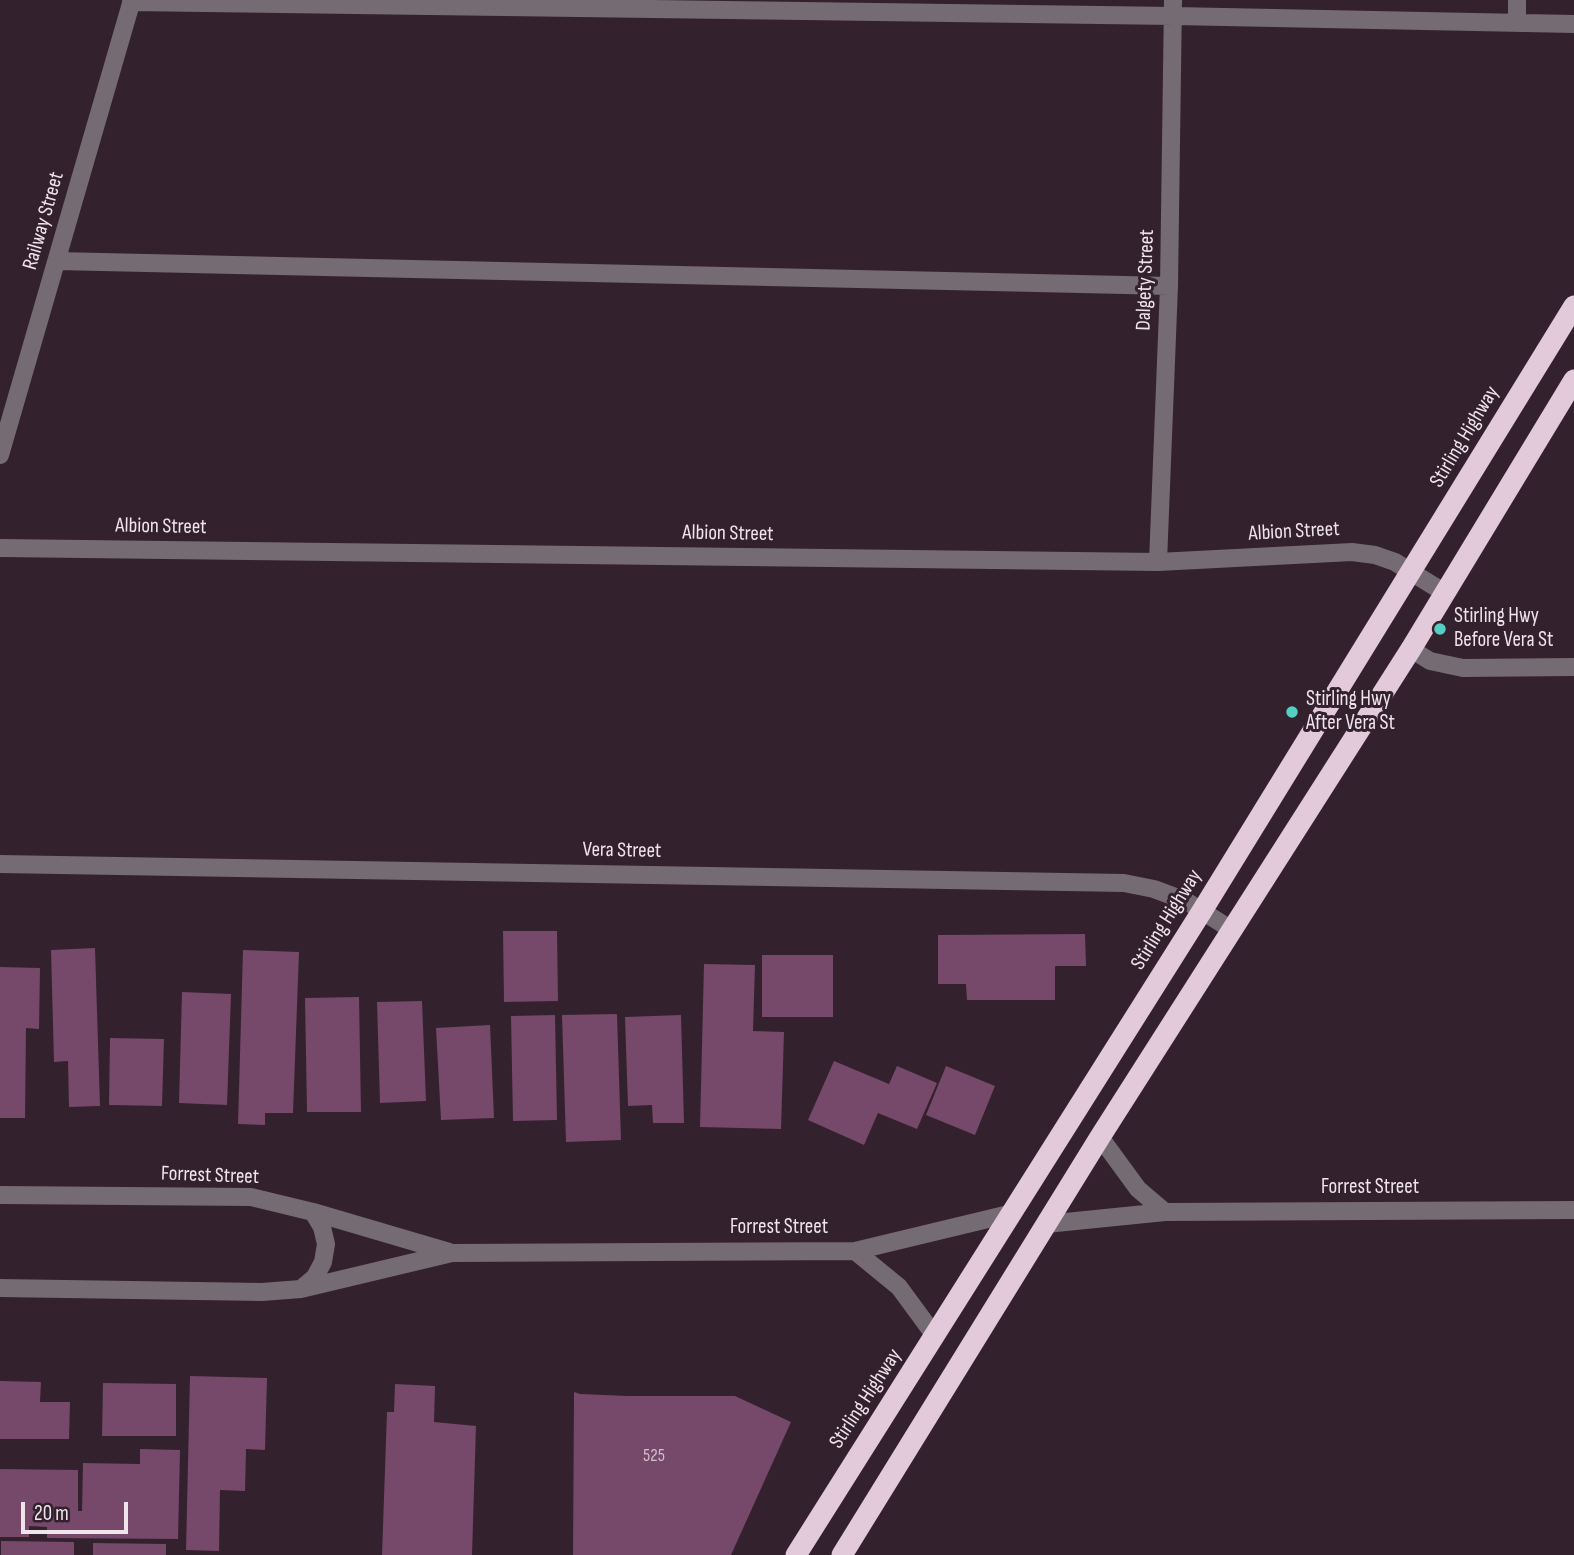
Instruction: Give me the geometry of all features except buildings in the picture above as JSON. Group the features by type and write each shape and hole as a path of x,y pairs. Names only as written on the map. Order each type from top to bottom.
{"highway":[{"name":"Stirling Highway","path":"796,1555 1202,911 1574,306"},
{"path":"842,1555 1100,1137 1446,593 1574,380"}],"street":[{"path":"1517,0 1517,23"},
{"path":"132,1 1173,8 1574,24"},
{"name":"Railway Street","path":"0,455 132,1"},
{"name":"Dalgety Street","path":"1158,562 1169,286 1173,8"},
{"path":"57,261 1169,286"},
{"name":"Albion Street","path":"0,548 1158,562 1352,552 1375,555 1395,562 1446,593"},
{"path":"1411,649 1430,661 1464,668 1574,667"},
{"name":"Vera Street","path":"0,864 1124,883 1154,888 1186,901 1232,930"},
{"path":"1100,1137 1138,1189 1165,1212"},
{"name":"Forrest Street","path":"0,1195 251,1197 452,1252"},
{"name":"Forrest Street","path":"1046,1224 1165,1212 1574,1210"},
{"path":"301,1289 315,1277 325,1253 322,1227 313,1212"},
{"name":"Forrest Street","path":"0,1288 262,1292 301,1289 452,1252 855,1251 1013,1213"},
{"name":"Forrest Street","path":"855,1251 899,1287 935,1336"}],"place":[{"name":"Stirling Hwy Before Vera St","path":"1440,629"},
{"name":"Stirling Hwy After Vera St","path":"1292,712"}]}
